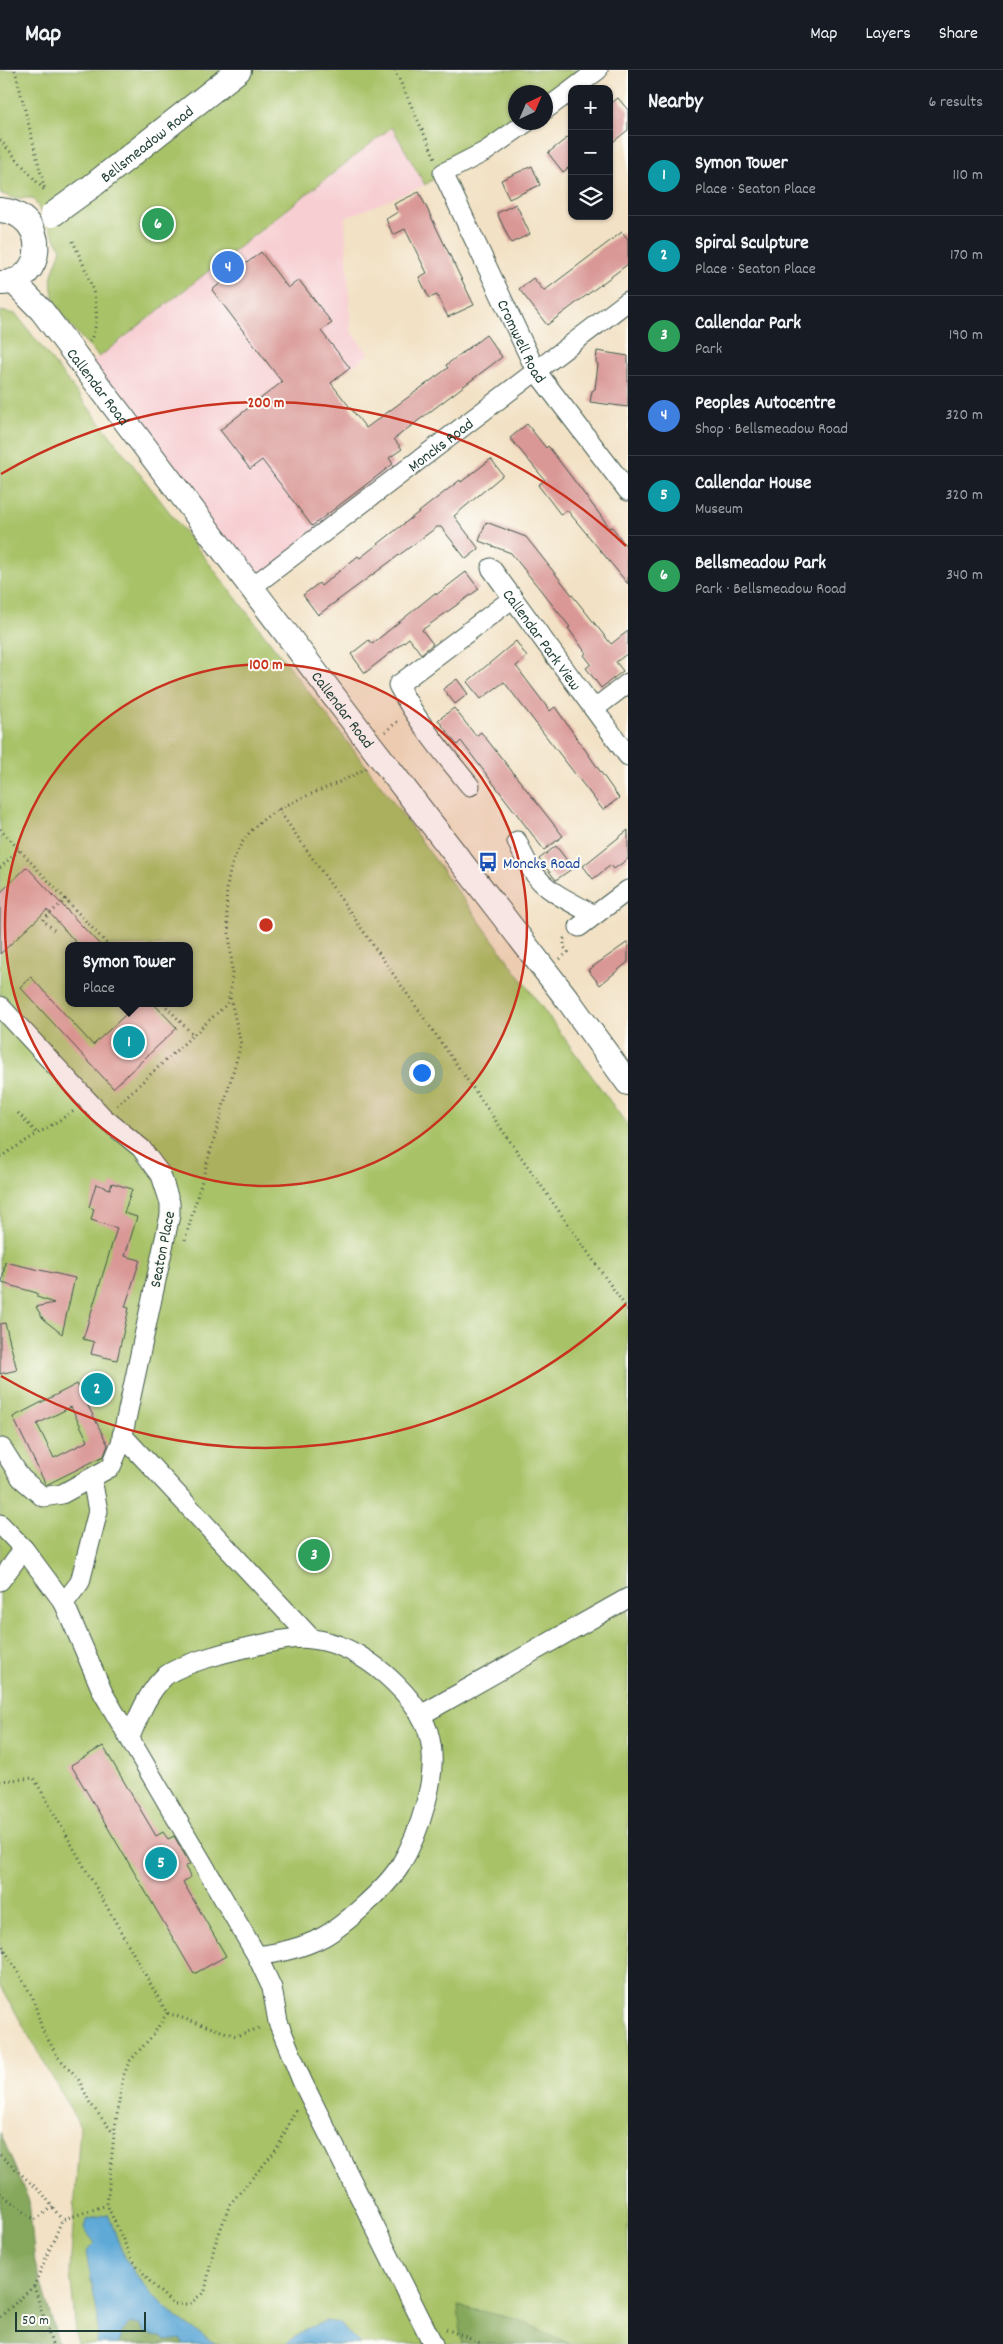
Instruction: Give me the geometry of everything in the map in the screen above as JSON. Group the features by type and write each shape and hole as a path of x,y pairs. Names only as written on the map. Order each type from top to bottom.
{"main road":[{"name":"Bellsmeadow Road","path":"14,278 37,252 37,243 52,216 239,70"},
{"path":"6,212 52,216"},
{"path":"6,212 34,233 37,243"},
{"name":"Callendar Road","path":"14,278 42,311 546,971 628,1083"}],"street":[{"path":"577,85 598,70"},
{"path":"553,104 568,92"},
{"path":"443,173 486,151 516,130"},
{"name":"Cromwell Road","path":"443,173 536,370 628,491"},
{"name":"Moncks Road","path":"252,587 628,301"},
{"name":"Callendar Park View","path":"491,568 628,756"},
{"path":"470,786 436,744 409,706 398,685 513,598"},
{"path":"594,709 628,683"},
{"path":"517,841 526,864 544,886 554,894 594,915"},
{"path":"579,927 628,890"},
{"name":"Seaton Place","path":"0,1006 103,1117 142,1148 161,1175 170,1203 170,1214 122,1435 111,1467 62,1494 43,1497 21,1478 2,1448"},
{"path":"122,1435 311,1638"},
{"path":"64,1604 80,1582 98,1511 92,1479"},
{"path":"0,1524 24,1549 64,1604 103,1693 257,1956 272,1988 278,2022 302,2082 433,2344"},
{"path":"0,1581 24,1549"},
{"path":"421,1715 628,1598"},
{"path":"130,1737 150,1695 165,1676 199,1661 228,1652 274,1642 311,1638 350,1650 366,1658 397,1684 421,1715 430,1739 429,1790 420,1822 400,1865 384,1886 351,1916 320,1939 285,1952 257,1956"}],"path":[{"path":"0,140 45,190 15,70"},
{"path":"395,70 443,173"},
{"path":"73,241 95,291 95,318 92,337 79,360"},
{"path":"390,739 385,732 400,720 401,714"},
{"path":"103,1117 227,1004 230,995 232,972 226,902 230,869 242,842 258,823 278,810 358,773 371,765"},
{"path":"278,810 628,1310"},
{"path":"0,829 105,942"},
{"path":"0,868 20,850"},
{"path":"54,930 43,920 66,899"},
{"path":"546,971 568,952 564,947 564,939 579,927"},
{"path":"182,1247 241,1044 230,995"},
{"path":"167,1007 193,1035"},
{"path":"0,1157 89,1102"},
{"path":"18,1112 37,1133"},
{"path":"0,1781 34,1778 167,2013 236,2036 278,2022"},
{"path":"0,1942 33,1998 42,2029 58,2057 78,2078 90,2103 114,2134"},
{"path":"0,1953 5,1950"},
{"path":"167,2013 153,2035 130,2062 123,2077 114,2134 107,2205 132,2259 152,2284 174,2304 190,2304 205,2291 214,2247 230,2204 277,2149 297,2108 302,2082"},
{"path":"0,2155 43,2194 62,2220"},
{"path":"0,2193 35,2220 52,2207"},
{"path":"0,2317 34,2286 62,2220 107,2205"},
{"path":"34,2286 52,2344"},
{"path":"420,2319 483,2344"}],"shaded area":[{"path":"392,127 425,185 345,218 351,331 369,354 331,383 403,476 252,587 85,368"}],"green space":[{"path":"0,70 598,70 578,85 568,85 568,92 553,104 553,85 508,85 508,128 425,185 392,127 99,357 66,320 54,298 52,275 61,249 33,198 12,198 0,193"},
{"path":"0,311 16,314 380,784 628,1126 628,2344 77,2344 70,2271 80,2126 0,1985"},
{"path":"0,2132 29,2201 35,2263 59,2344 0,2344"},
{"path":"458,2306 519,2320 570,2344 462,2344"},
{"path":"130,2323 140,2325 145,2333 160,2336 166,2341 180,2339 184,2344 118,2344 122,2331"}],"water":[{"path":"108,2214 124,2256 145,2286 178,2318 217,2344 184,2344 180,2339 166,2341 160,2336 145,2333 140,2325 130,2323 122,2331 118,2344 97,2344 98,2317 86,2252 95,2243 84,2229 86,2220"},
{"path":"326,2321 338,2323 360,2344 286,2344 306,2329"}],"building":[{"path":"618,98 628,110 628,130 613,142 613,130 613,102"},
{"path":"568,137 568,168 563,172 548,153"},
{"path":"532,166 540,185 509,199 501,180"},
{"path":"419,192 474,305 448,317 437,295 429,298 419,277 427,273 405,229 393,235 386,219 398,212 394,204"},
{"path":"516,204 530,234 511,243 497,213"},
{"path":"622,232 628,239 628,264 547,325 519,289 533,278 544,291"},
{"path":"261,252 288,288 299,280 332,323 321,331 350,368 331,383 366,428 448,368 446,365 486,335 502,357 394,439 402,449 389,458 393,464 312,526 262,460 250,469 220,430 282,382 212,290"},
{"path":"597,351 628,356 628,407 590,402 592,391 595,389 598,364 596,362"},
{"path":"527,424 546,448 548,446 628,549 628,584 567,510 561,515 538,485 545,480 510,438"},
{"path":"491,459 503,475 454,516 479,549 466,559 441,527 437,527 318,615 303,595 319,583 321,586 358,556 360,558 460,480 461,482"},
{"path":"486,522 526,537 611,644 628,631 628,653 616,662 623,671 601,688 586,668 591,664 584,655 586,653 568,628 570,627 511,553 479,541"},
{"path":"466,572 479,589 422,630 433,644 421,654 409,638 365,673 351,654 369,640 372,644 435,593 436,595"},
{"path":"516,641 527,657 516,666 550,711 555,707 619,798 603,810 504,682 481,699 467,682"},
{"path":"457,679 468,694 455,704 443,689"},
{"path":"454,708 476,736 481,732 563,836 544,850 461,741 457,745 438,720"},
{"path":"628,830 628,859 614,869 611,865 593,879 583,866"},
{"path":"556,846 573,868 556,880 539,859"},
{"path":"27,867 97,942 75,942 47,910 0,954 0,893"},
{"path":"628,942 628,962 600,985 588,970"},
{"path":"31,977 93,1045 134,1007 157,1007 177,1028 113,1088 20,987"},
{"path":"112,1183 132,1189 124,1213 137,1217 125,1256 140,1260 125,1307 129,1308 117,1360 91,1354 94,1342 83,1339 117,1228 91,1220 94,1209 89,1207 96,1184 110,1189"},
{"path":"5,1262 75,1278 62,1334 44,1320 36,1307 54,1303 37,1297 37,1293 2,1283"},
{"path":"5,1323 17,1370 0,1374 0,1324"},
{"path":"77,1384 108,1445 104,1456 46,1485 13,1417","holes":["71,1407 88,1441 54,1458 37,1424"]},
{"path":"103,1746 156,1836 163,1832 168,1839 174,1836 190,1864 185,1867 191,1877 183,1882 226,1956 194,1974 71,1765"}],"place":[{"name":"Bellsmeadow Park","path":"158,224"},
{"name":"Peoples Autocentre","path":"228,267"},
{"name":"Moncks Road","path":"488,862"},
{"name":"Symon Tower","path":"129,1042"},
{"name":"Spiral Sculpture","path":"97,1389"},
{"name":"Callendar Park","path":"314,1555"},
{"name":"Callendar House","path":"161,1863"}]}
